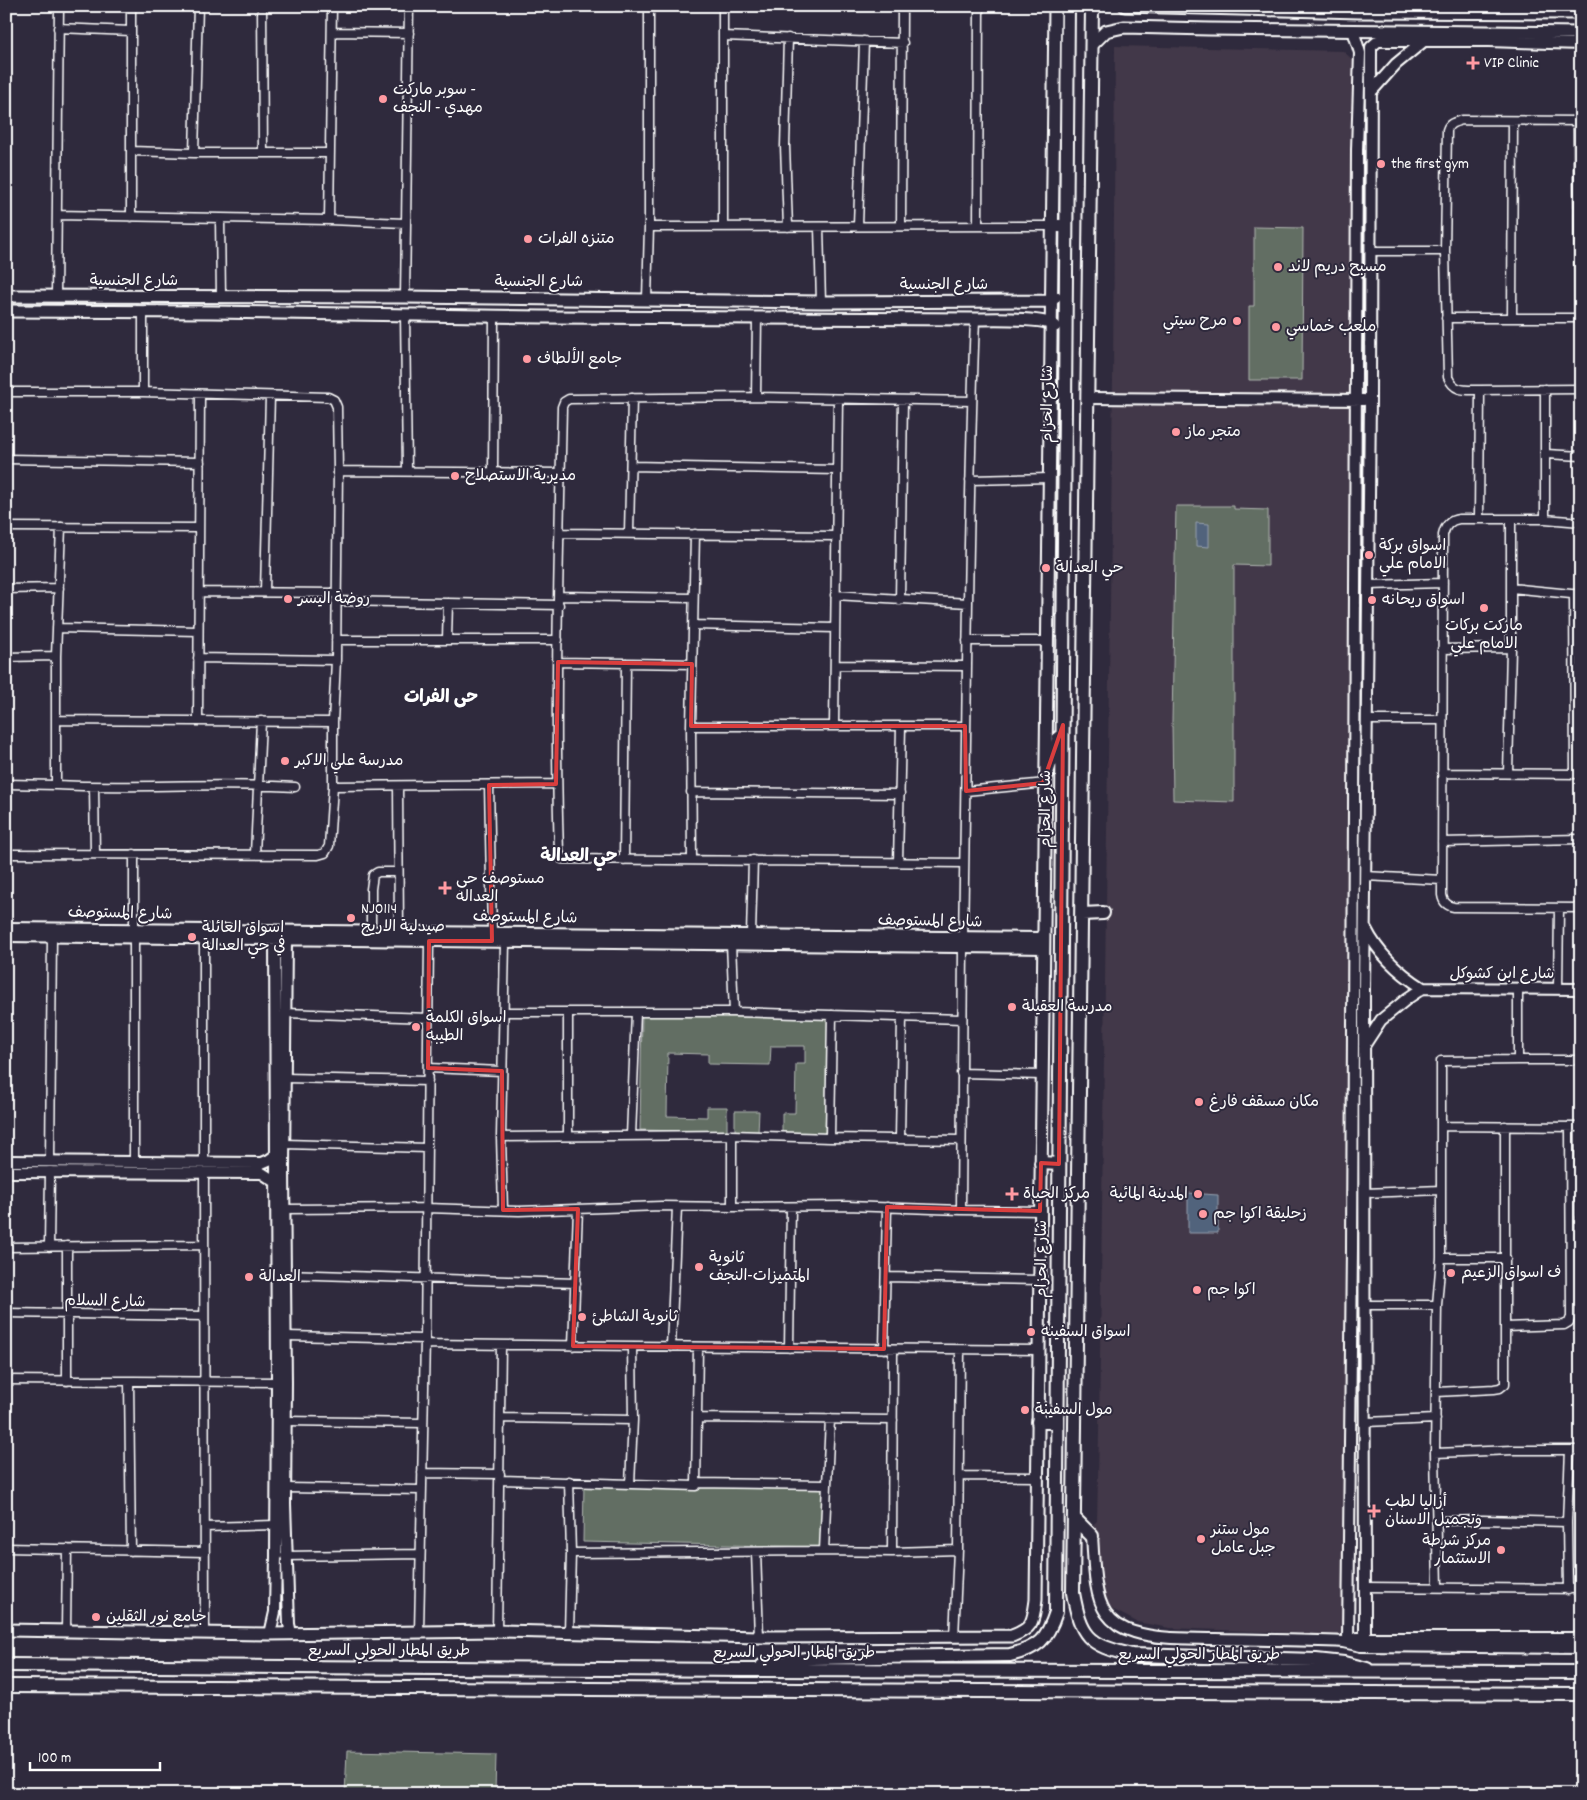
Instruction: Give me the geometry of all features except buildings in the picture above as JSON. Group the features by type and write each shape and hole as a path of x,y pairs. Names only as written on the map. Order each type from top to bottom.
{"main road":[{"path":"6,1630 270,1634 497,1631 759,1637 954,1637 1012,1636 1027,1630 1033,1619 1036,1600 1051,323 1059,226 1055,6"},
{"name":"شارع الحزام","path":"743,1670 812,1658 1010,1655 1026,1651 1038,1644 1050,1629 1056,1612 1065,526 1064,286 1059,226 1068,6"},
{"path":"1092,6 1073,1593 1078,1619 1084,1631 1096,1643 1113,1651 1132,1655 1316,1660 1344,1663 1377,1672"},
{"path":"1125,6 1156,8 1581,13"},
{"path":"1156,8 1157,28"},
{"path":"1092,44 1106,31 1114,28 1581,33"},
{"path":"1489,41 1506,33"},
{"path":"1052,301 1064,286"},
{"name":"شارع الجنسية","path":"6,296 545,298 821,302 1052,301"},
{"path":"522,298 522,316"},
{"path":"542,317 545,298"},
{"name":"شارع الجنسية","path":"6,311 542,317 975,319 1030,320 1051,323"},
{"path":"1051,323 1064,333"},
{"path":"1065,526 1068,532 1075,534 1084,530 1086,523"},
{"path":"1064,564 1067,558 1073,554 1083,557 1086,562"},
{"path":"1046,780 1063,725"},
{"path":"1082,914 1103,913"},
{"path":"1061,1029 1063,1034 1070,1038 1078,1034 1080,1029"},
{"path":"1060,1067 1063,1062 1070,1058 1076,1060 1080,1067"},
{"path":"1041,1163 1059,1164"},
{"path":"1038,1422 1057,1422"},
{"path":"1074,1518 1092,1536"},
{"name":"طريق المطار الحولي السريع","path":"6,1664 743,1670 1581,1672"},
{"path":"279,1666 284,1672 285,1678 279,1688"},
{"path":"308,1688 303,1681 303,1675 310,1666"},
{"path":"6,1686 1581,1694"}],"street":[{"path":"56,297 58,6"},
{"path":"131,6 131,217"},
{"path":"194,153 198,6"},
{"path":"262,6 263,153"},
{"path":"329,220 332,6"},
{"path":"405,297 410,6"},
{"path":"647,299 649,227 649,6"},
{"path":"722,6 724,227"},
{"path":"901,226 902,6"},
{"path":"978,226 979,6"},
{"path":"58,28 131,31"},
{"path":"1345,1641 1349,1542 1352,1249 1357,150 1360,53 1353,30"},
{"path":"332,32 409,33"},
{"path":"723,36 903,43"},
{"path":"788,38 785,146 788,227"},
{"path":"858,226 864,41"},
{"path":"1371,47 1378,42 1424,41 1581,44"},
{"path":"1371,92 1396,64 1424,41"},
{"path":"1359,46 1364,44 1371,47"},
{"path":"1365,1638 1364,1046 1371,47"},
{"path":"1446,318 1580,318 1579,121 1462,120 1454,122 1448,127 1445,252 1446,318 1448,377 1450,383 1460,390 1581,389"},
{"path":"1512,318 1513,121"},
{"path":"131,151 329,153"},
{"path":"56,215 405,223"},
{"path":"220,219 221,297"},
{"path":"649,227 1059,226"},
{"path":"819,227 821,302"},
{"path":"1370,251 1445,252"},
{"path":"142,392 144,312"},
{"path":"405,314 407,471"},
{"path":"493,472 494,316"},
{"path":"756,397 757,318"},
{"path":"961,1210 961,1073 966,791 965,726 975,319"},
{"path":"1545,389 1545,519"},
{"path":"1479,519 1480,390"},
{"path":"6,392 142,392 328,397 334,400 336,407 338,471 333,786 329,846 325,853 318,855 6,854"},
{"path":"198,721 200,394"},
{"path":"265,592 270,396"},
{"path":"964,863 562,859 559,852 556,784 558,596 562,407 564,402 569,399 756,397 972,401"},
{"path":"629,533 632,466 632,398"},
{"path":"834,726 838,398"},
{"path":"1088,398 1370,400"},
{"path":"900,600 903,400"},
{"path":"1546,454 1581,456"},
{"path":"6,460 200,462"},
{"path":"632,466 837,470"},
{"path":"338,471 561,473"},
{"path":"970,480 1049,478"},
{"path":"1581,522 1545,519 1455,519 1446,527 1443,535 1441,720 1442,898 1451,906 1581,908"},
{"path":"1508,773 1512,588 1511,519"},
{"path":"6,527 199,528"},
{"path":"56,785 56,656 61,527"},
{"path":"560,533 836,536"},
{"path":"692,860 691,726 695,534"},
{"path":"1368,585 1443,583"},
{"path":"6,589 59,588"},
{"path":"1442,773 1578,774 1577,595 1512,588"},
{"path":"199,592 265,592 448,603 558,605"},
{"path":"836,595 968,603"},
{"path":"558,596 693,598"},
{"path":"447,640 448,603"},
{"path":"693,625 835,628"},
{"path":"57,628 198,631"},
{"path":"336,640 558,640"},
{"path":"967,641 1047,641"},
{"path":"1442,649 1511,648"},
{"path":"6,657 56,656"},
{"path":"198,658 336,660"},
{"path":"558,662 692,664"},
{"path":"624,860 626,663"},
{"path":"834,665 966,666"},
{"path":"56,720 333,722"},
{"path":"1367,720 1441,720"},
{"path":"255,854 261,721"},
{"path":"691,726 965,726"},
{"path":"898,862 901,727"},
{"path":"966,791 1046,780"},
{"path":"6,784 94,787 257,784 295,787"},
{"path":"333,786 556,784"},
{"path":"1355,784 1366,784"},
{"path":"489,785 492,933"},
{"path":"398,786 399,932"},
{"path":"94,787 94,854"},
{"path":"691,792 900,794"},
{"path":"1442,842 1581,839"},
{"path":"134,854 134,1162"},
{"path":"751,935 753,860"},
{"path":"371,932 371,889 374,875 378,872 398,872"},
{"path":"1365,876 1442,880"},
{"path":"1558,989 1559,908"},
{"path":"1364,1046 1381,1020 1423,988 1405,977 1387,960 1373,943 1365,926"},
{"name":"شارع المستوصف","path":"6,928 96,933 183,934 492,933 555,938 731,944 810,941 1044,943"},
{"name":"شارع المستوصف","path":"6,936 52,936 96,933"},
{"name":"شارع المستوصف","path":"183,934 204,938 506,942 555,938 751,935 810,941"},
{"path":"49,1247 52,936"},
{"path":"204,938 205,1632"},
{"path":"275,939 285,1078 285,1209 280,1274 277,1382 280,1504 291,1633"},
{"path":"270,1634 276,1612 276,1525 285,1488 286,1336 280,1274 276,1154 281,1013 286,939"},
{"path":"419,1632 426,1278 429,941"},
{"path":"502,1210 500,1137 506,942"},
{"path":"731,944 734,1012"},
{"name":"شارع ابن كشوكل","path":"1423,988 1581,989"},
{"path":"1518,989 1518,1060"},
{"path":"504,1012 734,1012 962,1019"},
{"path":"568,1012 568,1136"},
{"path":"631,1136 636,1012"},
{"path":"281,1013 429,1018"},
{"path":"830,1138 832,1015"},
{"path":"900,1139 902,1017"},
{"path":"1438,1587 1435,1452 1437,1305 1440,1258 1441,1061 1581,1060"},
{"path":"428,1068 502,1071"},
{"path":"961,1073 1042,1075"},
{"path":"285,1078 428,1081"},
{"path":"1441,1126 1581,1127"},
{"path":"1437,1392 1494,1390 1505,1384 1505,1126"},
{"path":"1506,1327 1564,1326 1571,1318 1570,1126"},
{"path":"732,1135 732,1208"},
{"path":"500,1137 732,1135 961,1140"},
{"path":"284,1144 427,1148"},
{"path":"262,1168 276,1154"},
{"path":"6,1161 50,1166 262,1168 276,1182"},
{"path":"6,1172 50,1166 134,1162 204,1167"},
{"path":"1365,1193 1441,1190"},
{"path":"789,1348 791,1206"},
{"path":"285,1209 427,1208 502,1210 847,1206 1040,1211"},
{"path":"671,1347 677,1207"},
{"path":"887,1207 886,1277 892,1420 892,1552"},
{"path":"573,1346 578,1209"},
{"path":"6,1247 204,1245"},
{"path":"67,1381 68,1246"},
{"path":"1352,1249 1365,1250"},
{"path":"1440,1258 1506,1258"},
{"path":"1571,1261 1581,1261"},
{"path":"280,1274 576,1283"},
{"path":"886,1277 1040,1280"},
{"path":"1364,1305 1437,1305"},
{"name":"شارع السلام","path":"6,1313 204,1316"},
{"path":"286,1336 501,1345 1039,1350"},
{"path":"497,1631 501,1345"},
{"path":"630,1484 633,1420 632,1346"},
{"path":"697,1483 698,1347"},
{"path":"954,1637 958,1550 960,1350"},
{"path":"6,1380 277,1382"},
{"path":"129,1381 131,1551"},
{"path":"501,1418 633,1420"},
{"path":"697,1418 892,1420"},
{"path":"824,1551 830,1419"},
{"path":"1366,1422 1436,1419"},
{"path":"286,1421 423,1422"},
{"path":"1568,1590 1567,1522 1570,1450"},
{"path":"1435,1452 1581,1450"},
{"path":"422,1474 570,1481 584,1484 696,1486 697,1483 827,1485"},
{"path":"959,1476 1037,1477"},
{"path":"569,1632 570,1481"},
{"path":"285,1488 422,1490"},
{"path":"1437,1522 1483,1520 1567,1522"},
{"path":"205,1527 276,1525"},
{"path":"1092,1536 1098,1593 1101,1604 1115,1623 1125,1629 1152,1636 1171,1638 1345,1641 1365,1638 1581,1638"},
{"path":"1349,1542 1365,1542"},
{"path":"6,1548 205,1552"},
{"path":"66,1630 67,1549"},
{"path":"571,1553 958,1550"},
{"path":"756,1552 759,1637"},
{"path":"285,1556 420,1554"},
{"path":"1365,1587 1581,1589"},
{"path":"276,1612 282,1614 288,1611"},
{"path":"1345,1641 1361,1646 1581,1648"}],"highlighted area":[{"path":"558,662 692,664 691,726 965,726 966,791 1043,783 1063,725 1059,1164 1041,1163 1040,1211 887,1207 884,1349 573,1346 578,1209 503,1210 502,1071 428,1068 429,941 492,941 489,785 556,784"}],"shaded area":[{"name":"المدينة المائية","path":"1115,46 1343,51 1354,61 1357,98 1345,1635 1170,1628 1137,1622 1114,1610 1095,1587 1086,1540 1086,1531 1097,1521 1099,1433 1113,379"}],"green space":[{"path":"1254,227 1303,228 1302,380 1249,380 1249,306 1254,306"},
{"path":"1176,506 1234,506 1234,509 1268,510 1268,566 1234,565 1234,802 1173,800 1172,722"},
{"path":"642,1015 828,1019 825,1134 782,1134 782,1113 795,1113 796,1064 805,1064 805,1046 771,1046 770,1065 708,1064 708,1054 668,1053 667,1116 707,1117 707,1107 727,1107 727,1132 640,1130"},
{"path":"735,1111 759,1111 758,1133 735,1133"},
{"path":"584,1483 824,1489 822,1547 583,1542"},
{"path":"347,1751 496,1754 495,1794 345,1794"}],"water":[{"path":"1196,523 1209,524 1209,547 1196,546"},
{"name":"زحليقة اكوا جم","path":"1188,1193 1218,1195 1218,1233 1188,1233"}],"place":[{"name":"VIP Clinic","path":"1473,63"},
{"name":"سوبر ماركت - مهدي - النجف","path":"383,99"},
{"name":"the first gym","path":"1381,164"},
{"name":"متنزه الفرات","path":"528,239"},
{"name":"مسبح دريم لاند","path":"1278,267"},
{"name":"مرح سيتي","path":"1237,321"},
{"name":"ملعب خماسي","path":"1276,327"},
{"name":"جامع الألطاف","path":"527,359"},
{"name":"متجر ماز","path":"1176,432"},
{"name":"مديرية الاستصلاح","path":"455,476"},
{"name":"اسواق بركة الامام علي","path":"1369,555"},
{"name":"حي العدالة","path":"1046,568"},
{"name":"روضة اليسر","path":"288,599"},
{"name":"اسواق ريحانه","path":"1372,600"},
{"name":"ماركت بركات الامام علي","path":"1484,608"},
{"name":"مدرسة علي الاكبر","path":"285,761"},
{"name":"مستوصف حي العداله","path":"445,888"},
{"name":"NJ0114 صيدلية الاريج","path":"351,918"},
{"name":"اسواق العائلة في حي العدالة","path":"192,937"},
{"name":"مدرسة العقيلة","path":"1012,1007"},
{"name":"اسواق الكلمة الطيبه","path":"416,1027"},
{"name":"مكان مسقف فارغ","path":"1199,1102"},
{"name":"مركز الحياة","path":"1012,1194"},
{"name":"المدينة المائية","path":"1198,1194"},
{"name":"زحليقة اكوا جم","path":"1203,1214"},
{"name":"ثانوية المتميزات-النجف","path":"699,1267"},
{"name":"ف اسواق الزعيم","path":"1451,1273"},
{"name":"العدالة","path":"249,1277"},
{"name":"اكوا جم","path":"1197,1290"},
{"name":"ثانوية الشاطئ","path":"582,1317"},
{"name":"اسواق السفينه","path":"1031,1332"},
{"name":"مول السفينة","path":"1025,1410"},
{"name":"أزاليا لطب وتجميل الاسنان","path":"1374,1511"},
{"name":"مول ستنر جبل عامل","path":"1201,1539"},
{"name":"مركز شرطة الاستثمار","path":"1501,1550"},
{"name":"جامع نور الثقلين","path":"96,1617"}],"district":[{"name":"حی الفرات","path":"441,698"},
{"name":"حي العدالة","path":"579,857"}]}
